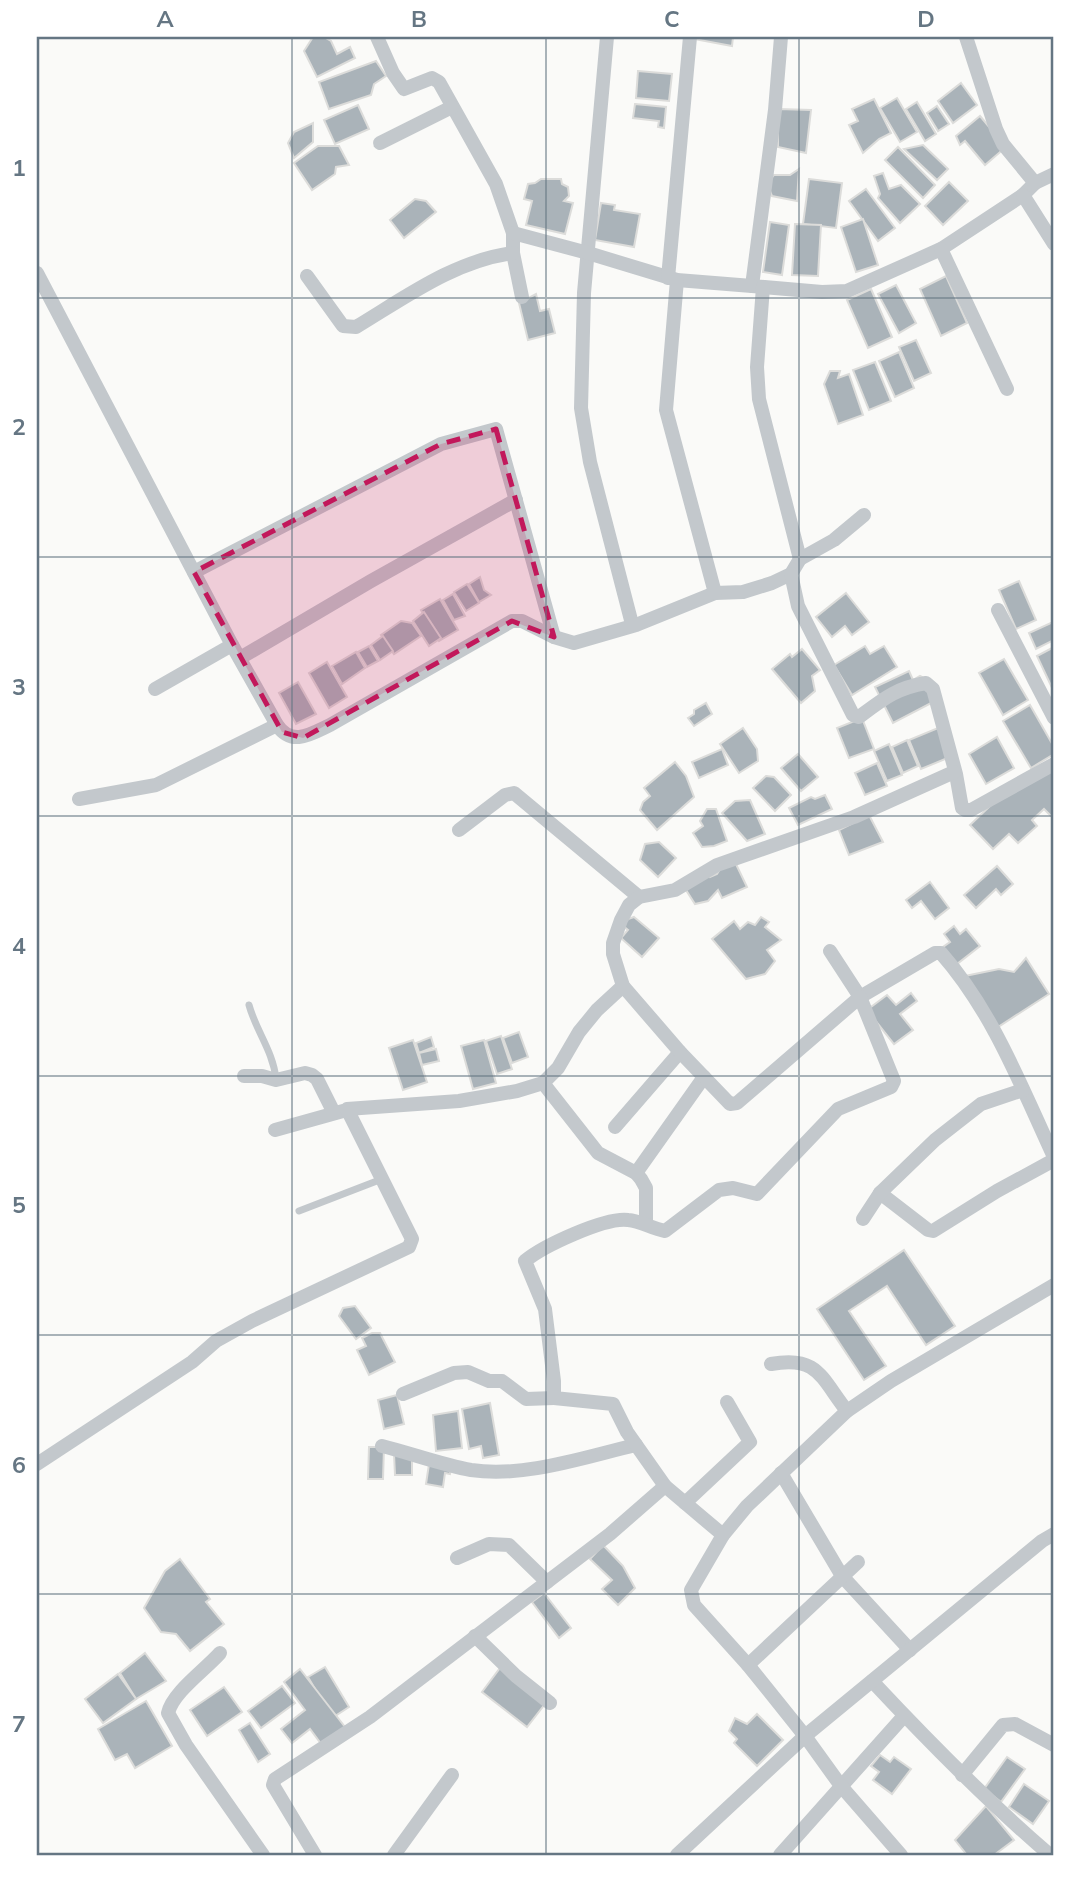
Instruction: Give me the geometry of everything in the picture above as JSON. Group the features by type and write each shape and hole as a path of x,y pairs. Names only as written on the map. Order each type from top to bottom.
{"street":[{"path":"377,37 402,88 436,79 496,184 513,233 513,253 522,297"},
{"path":"607,37 582,314 581,408 590,462 632,624"},
{"path":"690,37 666,410 715,593"},
{"path":"781,37 757,286 757,367 759,399 800,559"},
{"path":"966,37 999,136 1035,183"},
{"path":"380,143 452,107"},
{"path":"513,233 673,279 822,292 846,291 941,249 1023,195 1035,183 1054,174"},
{"path":"1023,195 1054,244"},
{"path":"941,249 1007,389"},
{"path":"307,276 334,315 344,326 350,328 356,327 446,273 489,256 513,253"},
{"path":"37,273 236,652 277,725 289,737 303,738 330,725 512,621 522,621 554,638 574,643 636,625 715,593 743,592 772,583 791,574 800,559 834,540 864,515"},
{"path":"194,572 441,444 496,429 554,638"},
{"path":"155,689 236,652 516,500"},
{"path":"791,574 798,606 848,709 856,718 894,691 926,683 933,689 962,808 967,810 1054,764"},
{"path":"998,610 1054,718"},
{"path":"79,799 156,785 277,725"},
{"path":"880,1193 933,1231 1054,1158 1010,1059 987,1016 941,953 935,953 860,997 734,1105 680,1052 623,986 613,954 613,943 629,905 639,897 675,890 717,865 854,817 954,772"},
{"path":"459,830 505,795 514,793 639,897"},
{"path":"554,1398 545,1309 525,1261 603,1223 626,1219 665,1231 719,1190 726,1188 757,1194 838,1109 893,1085 894,1081 860,997 831,951"},
{"path":"275,1130 341,1111 459,1101 517,1091 543,1083 558,1068 579,1032 597,1010 623,986"},
{"path":"615,1127 680,1052"},
{"path":"37,1464 192,1362 216,1341 252,1321 409,1247 412,1239 383,1179 341,1111 317,1079 305,1073 276,1080 262,1076 244,1076"},
{"path":"636,1172 704,1077"},
{"path":"543,1083 598,1153 636,1172 646,1188 646,1224"},
{"path":"863,1219 880,1193 935,1140 981,1104 1023,1090"},
{"path":"901,1855 841,1786 748,1665 694,1605 690,1595 723,1535 747,1506 847,1412 902,1374 1054,1285"},
{"path":"771,1364 797,1361 811,1366 847,1412"},
{"path":"403,1394 454,1373 468,1372 489,1381 502,1381 526,1399 554,1398 613,1404 633,1440 665,1486 723,1535"},
{"path":"685,1503 750,1442 727,1402"},
{"path":"382,1446 469,1469 490,1471 523,1469 567,1461 633,1440"},
{"path":"781,1473 842,1577 910,1650"},
{"path":"315,1855 273,1785 274,1780 370,1717 610,1535 665,1486"},
{"path":"677,1855 805,1737 1042,1541 1054,1534"},
{"path":"457,1558 489,1544 509,1545 547,1582"},
{"path":"748,1665 858,1562"},
{"path":"475,1636 516,1676 550,1703"},
{"path":"220,1653 181,1692 168,1713 186,1745 263,1855"},
{"path":"872,1681 962,1775 1050,1855"},
{"path":"780,1855 904,1716"},
{"path":"962,1775 1003,1725 1015,1724 1054,1745"},
{"path":"394,1855 452,1775"}],"lane":[{"path":"249,1004 274,1062 276,1080"},
{"path":"299,1211 383,1179"}],"highlighted area":[{"path":"496,429 554,637 512,621 303,738 282,732 194,572 441,444"}],"building":[{"path":"313,37 324,37 331,41 337,54 350,47 355,58 317,77 304,51"},
{"path":"733,37 732,46 694,39"},
{"path":"376,61 386,76 374,84 371,95 329,109 319,82"},
{"path":"638,71 672,74 669,101 636,98"},
{"path":"961,83 977,105 953,123 938,101"},
{"path":"897,98 917,132 900,142 880,108"},
{"path":"874,99 891,133 863,153 849,125 858,121 852,109"},
{"path":"917,102 936,134 925,141 906,109"},
{"path":"635,104 666,107 664,128 658,127 659,121 633,118"},
{"path":"358,105 369,129 335,144 324,120"},
{"path":"937,106 949,124 938,131 927,113"},
{"path":"778,109 811,110 806,153 778,147"},
{"path":"980,116 1006,147 985,165 965,141 960,145 956,136"},
{"path":"313,123 313,142 294,158 288,143 294,132"},
{"path":"923,145 948,169 937,180 904,149"},
{"path":"318,146 339,146 349,165 336,167 335,174 312,190 294,163"},
{"path":"898,147 935,185 923,198 885,160"},
{"path":"799,169 797,201 772,196 767,184 774,175 790,175"},
{"path":"883,173 889,189 901,185 920,204 900,223 878,198 880,194 874,176"},
{"path":"541,179 561,179 562,184 568,187 569,196 564,201 573,203 565,234 526,225 532,201 524,199 528,184"},
{"path":"809,179 842,183 836,228 803,224"},
{"path":"949,182 968,201 943,225 925,206"},
{"path":"866,189 895,228 878,241 849,201"},
{"path":"415,199 426,201 436,212 404,238 390,220"},
{"path":"601,203 615,205 614,210 640,214 634,247 595,240"},
{"path":"863,219 878,265 856,272 841,227"},
{"path":"770,222 789,225 782,275 763,272"},
{"path":"795,224 821,225 818,276 792,275"},
{"path":"946,276 967,323 941,336 920,289"},
{"path":"896,285 916,323 899,333 878,294"},
{"path":"871,289 892,337 868,348 847,300"},
{"path":"536,294 540,311 549,309 555,333 528,340 519,303"},
{"path":"916,340 931,373 914,381 899,347"},
{"path":"899,352 914,388 895,397 879,361"},
{"path":"875,362 891,401 869,410 853,370"},
{"path":"830,371 840,371 838,378 849,374 863,415 838,424 824,384"},
{"path":"480,577 484,590 491,595 479,602 469,584"},
{"path":"1019,581 1036,620 1016,629 999,590"},
{"path":"467,584 479,603 466,611 454,592"},
{"path":"846,593 869,622 852,635 845,626 832,637 816,617"},
{"path":"453,594 465,616 454,620 443,600"},
{"path":"440,599 458,630 439,641 421,610"},
{"path":"424,612 441,638 429,646 413,621"},
{"path":"401,621 412,623 421,636 394,654 381,635"},
{"path":"1053,622 1054,640 1036,649 1029,633"},
{"path":"383,636 393,651 380,660 371,645"},
{"path":"369,646 378,661 367,667 358,652"},
{"path":"865,646 870,654 884,646 897,667 852,695 834,665"},
{"path":"1054,647 1054,692 1037,656"},
{"path":"802,649 820,670 812,676 815,691 801,703 772,669 790,654 792,657"},
{"path":"356,652 365,668 342,684 332,666"},
{"path":"1004,659 1028,700 1003,715 979,673"},
{"path":"327,662 347,697 329,708 309,673"},
{"path":"909,671 913,680 920,676 926,679 937,700 893,723 875,687"},
{"path":"298,682 316,714 296,724 279,693"},
{"path":"706,703 712,714 694,726 688,718 694,714 694,710"},
{"path":"1030,705 1054,747 1054,754 1031,768 1003,721"},
{"path":"862,718 874,749 849,758 837,728"},
{"path":"743,728 757,749 758,761 739,773 720,744"},
{"path":"938,728 950,757 921,769 909,740"},
{"path":"997,737 1014,768 986,784 969,754"},
{"path":"907,740 918,766 903,773 892,747"},
{"path":"889,744 902,775 887,781 874,751"},
{"path":"722,749 728,765 699,778 692,762"},
{"path":"798,754 818,777 801,791 781,768"},
{"path":"675,762 686,776 694,797 657,830 640,810 643,802 650,796 644,788"},
{"path":"877,763 887,786 865,795 855,773"},
{"path":"1052,771 1054,819 1044,809 1032,820 1037,826 1018,843 1009,834 993,849 970,825 991,805"},
{"path":"766,776 774,777 791,795 775,811 753,788"},
{"path":"825,795 832,809 798,825 789,808 811,797 815,799"},
{"path":"750,800 765,834 747,841 722,813 735,801"},
{"path":"707,809 716,809 727,841 702,847 693,833 703,826 700,821"},
{"path":"869,815 883,842 849,855 839,830"},
{"path":"659,842 676,858 658,877 640,860 645,844"},
{"path":"734,860 747,887 722,898 718,890 708,901 695,904 686,890 709,875 710,877 717,874 722,866"},
{"path":"997,866 1013,884 1001,895 996,889 976,908 964,895"},
{"path":"930,882 949,908 935,919 921,901 912,908 906,900"},
{"path":"634,917 659,938 642,957 621,938 628,930 623,926 628,919"},
{"path":"761,917 769,922 765,927 781,940 767,950 775,961 765,974 746,979 712,939 734,921 740,929 748,922 755,925"},
{"path":"954,926 960,934 966,929 980,946 957,964 943,947 950,942 944,934"},
{"path":"1026,958 1049,994 998,1027 965,976 999,969 1014,972"},
{"path":"911,993 917,1001 900,1014 913,1030 894,1044 867,1010 887,995 896,1005"},
{"path":"519,1032 528,1057 512,1063 503,1038"},
{"path":"501,1036 512,1069 497,1074 486,1041"},
{"path":"431,1037 434,1047 419,1053 416,1043"},
{"path":"413,1040 427,1082 403,1090 389,1048"},
{"path":"484,1040 496,1083 473,1089 461,1046"},
{"path":"436,1049 439,1061 422,1065 419,1053"},
{"path":"904,1250 955,1326 926,1345 887,1286 849,1311 886,1366 864,1380 817,1309"},
{"path":"355,1306 371,1328 356,1339 339,1316 343,1308"},
{"path":"372,1333 380,1333 395,1362 369,1375 357,1350 366,1346 362,1338"},
{"path":"397,1395 404,1424 384,1429 378,1400"},
{"path":"490,1403 499,1455 483,1458 481,1446 469,1449 462,1409"},
{"path":"458,1411 462,1448 436,1451 433,1415"},
{"path":"369,1447 384,1447 383,1479 368,1479"},
{"path":"394,1454 412,1454 412,1475 395,1475"},
{"path":"429,1464 451,1468 450,1474 445,1473 443,1487 426,1484"},
{"path":"603,1545 623,1566 635,1588 618,1605 602,1589 612,1580 590,1559"},
{"path":"180,1559 210,1599 206,1602 224,1624 190,1651 176,1634 161,1632 144,1608 165,1571"},
{"path":"544,1593 571,1628 559,1638 532,1602"},
{"path":"145,1653 166,1681 136,1699 120,1673"},
{"path":"325,1667 349,1707 332,1718 308,1677"},
{"path":"500,1668 545,1704 527,1727 482,1692"},
{"path":"300,1669 345,1727 322,1745 310,1729 292,1743 281,1729 305,1710 284,1682"},
{"path":"118,1674 136,1699 103,1723 85,1699"},
{"path":"282,1686 295,1703 261,1728 248,1711"},
{"path":"224,1687 242,1712 207,1736 190,1710"},
{"path":"146,1701 172,1746 135,1768 127,1754 115,1760 98,1729"},
{"path":"757,1714 783,1740 757,1766 734,1743 737,1739 729,1731 735,1718 747,1724"},
{"path":"250,1723 270,1754 258,1762 239,1730"},
{"path":"880,1755 890,1762 894,1757 911,1769 892,1794 873,1780 879,1772 871,1766"},
{"path":"1007,1757 1025,1769 1001,1802 984,1789"},
{"path":"1024,1784 1049,1801 1033,1824 1009,1807"},
{"path":"986,1806 1014,1840 994,1855 967,1855 955,1840"}]}
